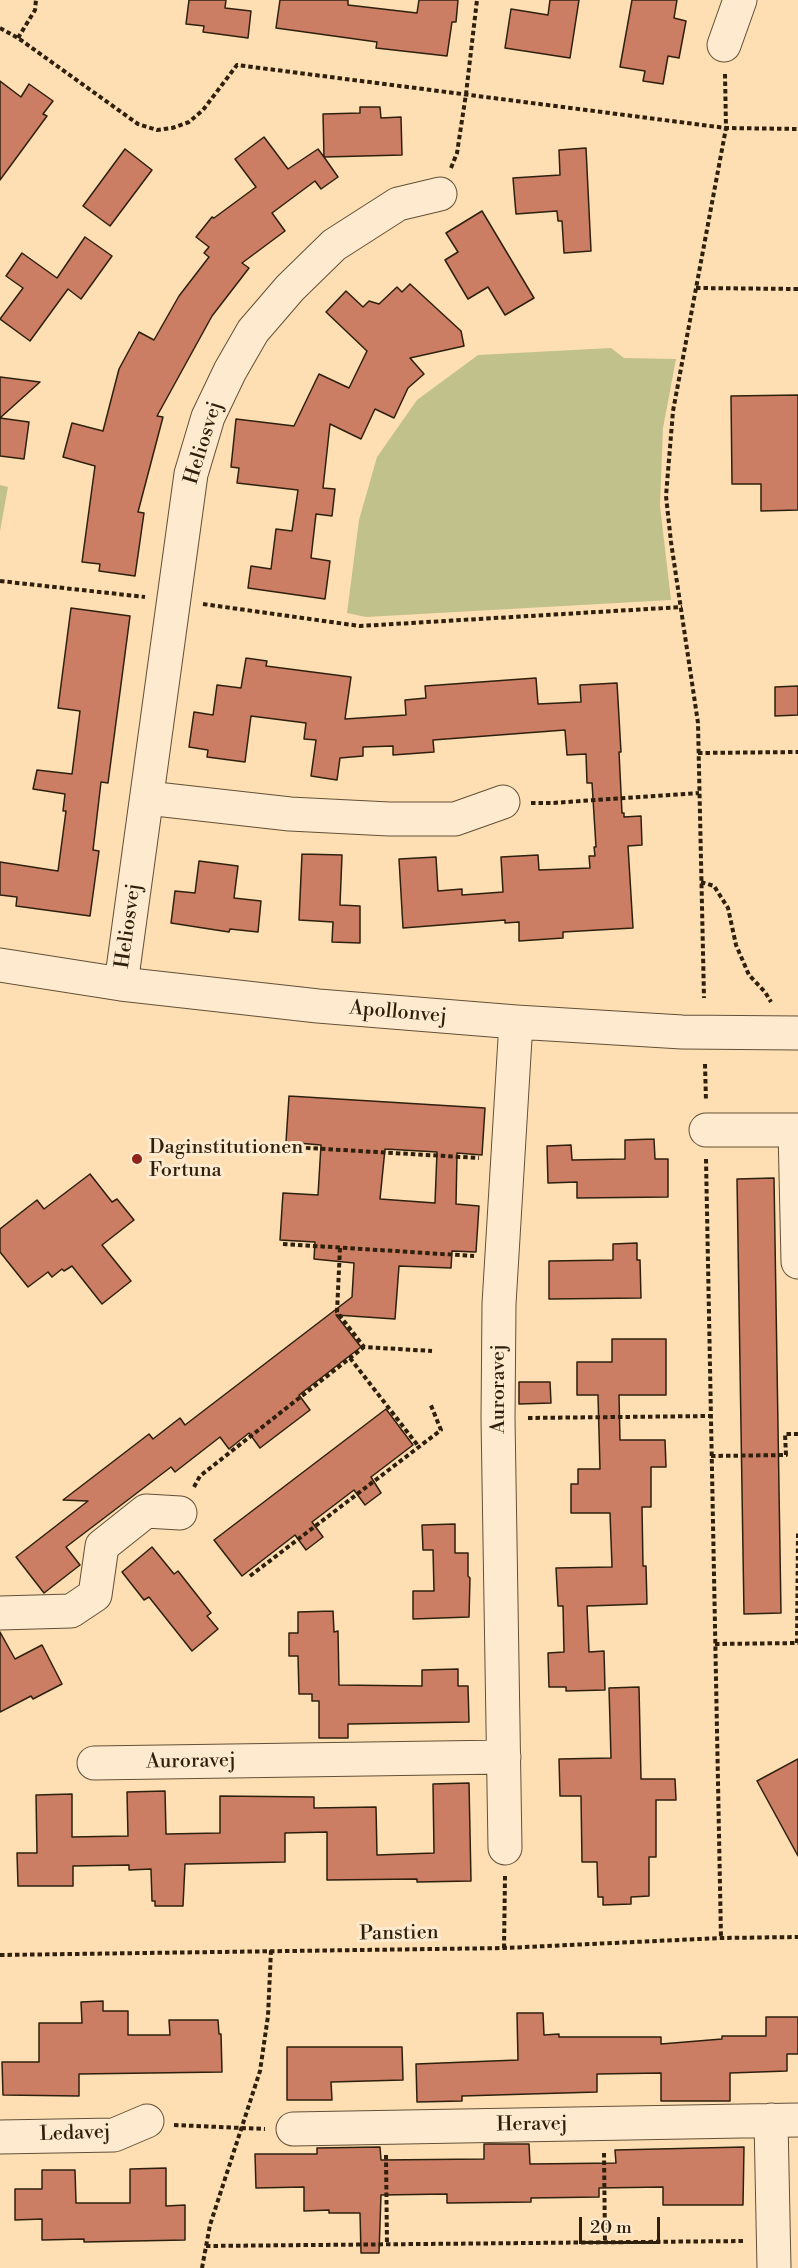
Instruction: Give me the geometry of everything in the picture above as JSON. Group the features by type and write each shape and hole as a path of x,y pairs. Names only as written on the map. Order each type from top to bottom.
{"street":[{"path":"724,45 740,0"},
{"name":"Heliosvej","path":"121,984 172,600 191,474 204,429 230,371 253,331 290,288 334,245 398,204 441,194"},
{"path":"147,798 290,814 389,819 454,819 503,802"},
{"name":"Apollonvej","path":"0,965 121,984 318,1006 516,1022 682,1032 785,1033"},
{"name":"Auroravej","path":"505,1848 498,1418 500,1257 516,1022"},
{"path":"706,1130 797,1130 798,1262"},
{"path":"0,1613 71,1611 95,1595 102,1546 146,1511 180,1513"},
{"name":"Auroravej","path":"94,1763 504,1757"},
{"name":"Heravej","path":"293,2129 784,2120 773,2255"},
{"name":"Ledavej","path":"0,2137 114,2134 147,2121"}],"path":[{"path":"18,38 35,10 36,0"},
{"path":"441,194 457,153 477,0"},
{"path":"0,28 18,38 138,124 157,130 189,122 203,110 237,65 726,128 798,129"},
{"path":"704,998 698,723 666,496 673,411 726,128 724,45"},
{"path":"696,288 798,290"},
{"path":"0,581 172,600 360,626 682,607"},
{"path":"698,753 798,752"},
{"path":"503,802 552,803 699,793"},
{"path":"701,882 714,885 728,908 736,945 749,975 765,992 785,1033"},
{"path":"705,1064 722,1938"},
{"path":"291,1147 507,1160"},
{"path":"283,1245 500,1257"},
{"path":"340,1248 337,1312 364,1347"},
{"path":"180,1513 200,1476 364,1347 432,1351"},
{"path":"350,1358 419,1447"},
{"path":"250,1576 441,1430 430,1403"},
{"path":"498,1418 711,1416"},
{"path":"711,1456 786,1455 785,1434 798,1434"},
{"path":"715,1644 798,1642 798,1533"},
{"path":"504,1947 505,1848"},
{"name":"Panstien","path":"0,1955 504,1947 798,1937"},
{"path":"202,2268 210,2225 260,2071 268,2016 271,1950"},
{"path":"147,2121 184,2127 241,2130 293,2129"},
{"path":"603,2123 605,2243"},
{"path":"386,2127 387,2245"},
{"path":"206,2246 605,2243 773,2255"}],"green space":[{"path":"611,348 624,358 676,359 663,428 660,506 671,600 366,617 347,613 359,520 377,457 417,400 478,355"},
{"path":"0,485 8,487 0,531"}],"building":[{"path":"189,0 226,0 225,8 251,11 248,38 203,32 204,26 186,24"},
{"path":"280,0 348,0 348,5 417,13 419,0 458,0 456,22 452,22 447,56 376,48 377,42 276,28"},
{"path":"550,0 579,0 570,58 505,48 511,9 548,15"},
{"path":"632,0 677,0 674,18 686,21 679,58 668,56 663,84 643,81 645,71 620,67"},
{"path":"0,81 21,97 29,84 53,101 43,114 47,116 0,180"},
{"path":"360,107 380,107 381,118 401,117 402,155 324,157 323,114 360,113"},
{"path":"264,137 288,169 318,149 338,177 321,189 315,181 272,213 285,231 242,263 249,268 212,316 157,416 163,417 138,512 144,513 135,576 99,571 100,564 82,562 95,466 63,457 72,423 103,431 119,369 139,332 154,340 179,296 209,257 204,253 209,247 196,237 212,217 214,218 256,187 235,159"},
{"path":"586,148 591,251 564,253 562,221 558,221 557,211 516,214 513,178 560,175 559,150"},
{"path":"125,149 152,170 110,226 83,206"},
{"path":"482,211 534,298 505,315 488,287 468,299 445,260 458,252 446,233"},
{"path":"85,237 112,256 81,299 68,289 30,341 0,319 23,288 6,276 22,253 57,278"},
{"path":"410,284 461,331 464,346 410,358 424,374 408,388 394,418 375,409 361,439 330,424 323,488 335,489 332,516 316,514 311,558 330,561 325,599 248,588 251,566 271,569 276,529 292,531 298,490 237,483 239,468 231,467 236,419 294,426 319,374 349,388 367,351 326,312 346,291 363,307 369,301 379,304 397,287 402,292"},
{"path":"0,377 40,382 0,418"},
{"path":"798,395 798,510 761,511 761,484 732,484 731,396"},
{"path":"0,418 29,422 24,459 0,456"},
{"path":"71,608 130,616 108,783 101,782 93,850 99,851 90,916 16,906 17,897 0,895 0,862 58,871 66,811 63,811 65,794 33,789 37,770 72,774 80,711 58,708"},
{"path":"246,658 267,661 266,666 351,677 345,719 406,715 405,700 426,698 425,686 536,678 538,704 581,702 580,685 617,683 622,813 624,817 641,816 642,845 628,846 633,928 563,932 563,938 519,941 519,922 505,923 505,920 403,928 399,859 436,857 438,891 462,889 462,895 503,892 501,857 538,855 539,870 590,868 589,856 595,856 594,847 596,847 592,783 587,783 586,754 567,755 565,730 433,740 434,752 393,755 393,746 363,747 363,756 340,758 337,780 311,776 316,740 304,739 306,723 251,716 245,762 207,757 208,750 189,747 194,712 213,715 217,685 241,688"},
{"path":"798,686 798,715 775,716 775,687"},
{"path":"302,854 342,855 340,905 360,906 360,943 332,942 333,922 299,920"},
{"path":"199,861 238,866 234,898 261,901 258,932 230,929 229,932 171,923 175,891 195,893"},
{"path":"289,1096 485,1108 482,1155 457,1153 456,1204 479,1206 476,1252 452,1251 451,1268 399,1266 395,1319 336,1315 361,1347 299,1395 310,1410 260,1448 249,1433 229,1449 220,1437 175,1472 171,1467 66,1547 80,1565 44,1593 16,1557 88,1501 63,1500 149,1434 153,1439 180,1418 185,1425 352,1297 354,1263 314,1259 315,1242 280,1240 283,1193 318,1195 321,1145 286,1142","holes":["385,1149 437,1152 435,1203 380,1199"]},
{"path":"654,1139 655,1159 668,1159 668,1197 577,1198 577,1182 548,1183 547,1146 571,1145 572,1160 625,1159 625,1140"},
{"path":"90,1174 112,1202 117,1199 134,1220 102,1245 131,1281 102,1304 72,1266 64,1271 62,1269 52,1277 48,1272 28,1287 0,1252 0,1229 37,1200 44,1209"},
{"path":"774,1178 781,1613 744,1614 737,1179"},
{"path":"637,1243 641,1298 549,1299 549,1261 613,1260 613,1244"},
{"path":"612,1339 666,1339 666,1395 619,1395 620,1440 665,1440 666,1467 651,1467 651,1507 642,1507 643,1566 646,1566 647,1604 587,1606 589,1652 604,1651 605,1690 566,1691 566,1687 549,1687 548,1653 564,1652 563,1606 558,1606 556,1568 612,1567 610,1513 571,1513 571,1484 578,1484 578,1469 600,1469 598,1395 577,1395 577,1362 612,1362"},
{"path":"519,1382 550,1382 551,1403 519,1404"},
{"path":"386,1409 413,1445 371,1477 381,1493 365,1505 354,1490 312,1522 323,1537 306,1550 295,1535 242,1576 214,1540"},
{"path":"455,1524 455,1553 468,1553 469,1617 413,1619 413,1591 434,1591 433,1550 423,1550 422,1525"},
{"path":"152,1547 174,1574 178,1571 211,1613 207,1616 218,1629 192,1651 149,1597 144,1600 122,1572"},
{"path":"333,1611 334,1632 338,1631 339,1685 422,1686 422,1670 458,1669 458,1686 468,1686 469,1722 348,1724 348,1738 319,1738 319,1701 312,1701 312,1694 299,1694 298,1656 289,1656 289,1633 298,1633 298,1612"},
{"path":"0,1632 15,1659 42,1645 62,1684 33,1699 31,1696 0,1712"},
{"path":"639,1687 641,1779 675,1779 676,1800 656,1800 656,1857 649,1857 649,1896 631,1897 631,1904 603,1905 603,1897 598,1897 597,1862 582,1862 581,1796 560,1796 559,1759 611,1758 609,1688"},
{"path":"798,1759 798,1856 757,1781"},
{"path":"469,1783 471,1881 327,1880 327,1832 285,1833 285,1862 185,1864 183,1906 155,1906 155,1901 152,1901 151,1869 129,1870 129,1865 73,1866 73,1886 18,1886 17,1853 37,1853 36,1795 72,1794 72,1837 128,1836 127,1792 165,1791 166,1834 220,1833 220,1796 314,1797 314,1808 376,1807 377,1855 434,1853 433,1784"},
{"path":"103,2001 103,2011 128,2011 128,2035 170,2035 169,2020 218,2020 219,2034 221,2034 222,2072 79,2074 79,2096 3,2095 2,2062 39,2062 39,2023 82,2023 81,2002"},
{"path":"517,2013 543,2013 544,2035 661,2037 661,2044 722,2039 722,2036 766,2036 766,2017 798,2017 798,2054 787,2054 787,2071 730,2073 730,2101 661,2101 661,2073 597,2074 597,2092 462,2096 462,2101 417,2102 416,2064 518,2060"},
{"path":"287,2047 402,2047 403,2080 331,2082 332,2100 287,2100"},
{"path":"484,2144 529,2144 530,2164 616,2163 615,2150 744,2147 743,2205 663,2205 663,2187 599,2188 599,2197 531,2198 531,2202 447,2203 447,2194 381,2195 379,2253 361,2253 360,2213 329,2213 329,2210 304,2211 304,2187 256,2188 255,2154 317,2154 317,2148 380,2147 381,2160 484,2159"},
{"path":"166,2168 166,2206 185,2205 185,2240 84,2242 84,2239 42,2240 42,2219 15,2220 15,2189 42,2189 42,2170 75,2170 76,2203 130,2203 130,2169"}],"place":[{"name":"Daginstitutionen Fortuna","path":"137,1159"}]}
